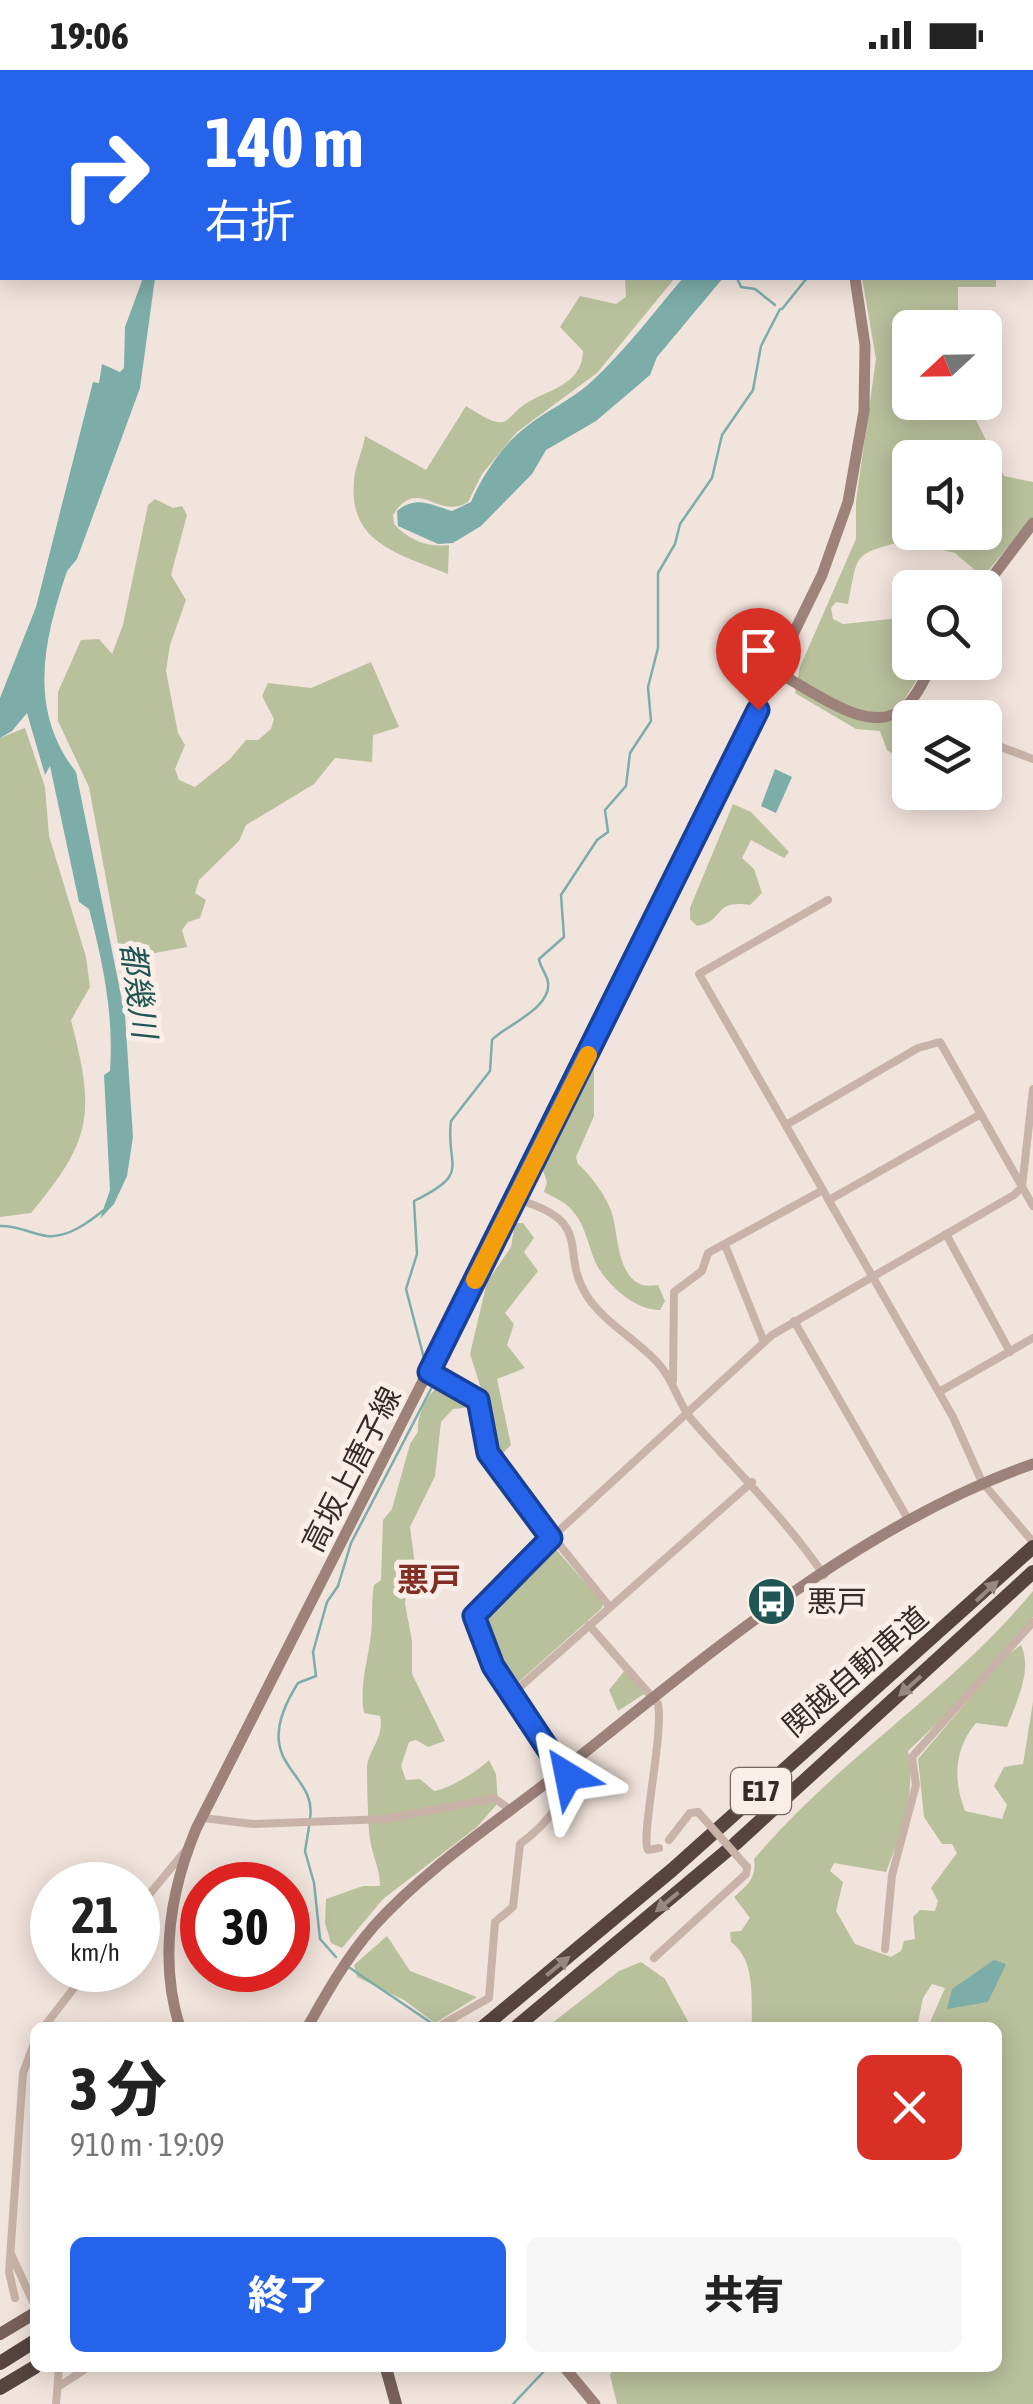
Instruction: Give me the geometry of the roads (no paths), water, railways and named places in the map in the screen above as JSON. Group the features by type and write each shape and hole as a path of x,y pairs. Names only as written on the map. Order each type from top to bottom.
{"highway":[{"name":"関越自動車道","path":"489,2022 672,1870 1033,1545"},
{"name":"関越自動車道","path":"522,2022 735,1844 1033,1572"},
{"path":"0,2363 30,2344"},
{"path":"0,2388 30,2370"}],"main road":[{"name":"高坂上唐子線","path":"178,2022 170,1991 168,1943 172,1906 189,1847 516,1199 776,672 833,547 857,460 866,376 855,280"},
{"path":"998,570 1033,523"},
{"path":"776,672 864,716 892,715"},
{"path":"311,2022 334,1980 375,1924 565,1768 824,1575 908,1520 982,1482 1033,1464"},
{"path":"5,2332 30,2316"},
{"path":"387,2372 396,2404"},
{"path":"568,2372 595,2404"}],"street":[{"path":"1002,747 1033,759"},
{"path":"828,900 698,974 939,1392 982,1482 1033,1545"},
{"path":"786,1126 934,1040 940,1042 1033,1206"},
{"path":"1022,1187 1033,1088"},
{"path":"829,1200 981,1114"},
{"path":"447,2022 489,1998 495,1922 513,1907 520,1844 547,1820 565,1791 565,1768 493,1666 474,1616 551,1538 764,1342 1022,1187"},
{"path":"673,1381 676,1343 671,1297 702,1271 708,1254 823,1190"},
{"path":"516,1199 543,1207 560,1219 574,1238 578,1279 588,1298 600,1314 632,1338 673,1381 686,1412 752,1482 824,1575"},
{"path":"946,1234 1010,1352"},
{"path":"724,1245 764,1342"},
{"path":"794,1321 908,1520"},
{"path":"939,1392 1033,1338"},
{"path":"429,1372 478,1400 488,1453 551,1538 610,1606"},
{"path":"512,1694 752,1482"},
{"path":"885,1949 892,1875 916,1785 912,1757 1033,1622"},
{"path":"589,1625 656,1698 660,1711 656,1784 642,1839 648,1850 660,1848"},
{"path":"203,1818 253,1824 386,1819 494,1798 512,1810"},
{"path":"654,1958 746,1874 746,1867 698,1812 690,1813 670,1840"},
{"path":"160,1882 189,1847"},
{"path":"48,2022 71,1992"},
{"path":"15,2298 9,2272 10,2252 24,2072 30,2055"},
{"path":"10,2252 30,2295"},
{"path":"56,2404 59,2372"},
{"path":"61,2385 81,2372"}],"water":[{"path":"142,280 155,280 140,388 77,559 67,571 52,622 44,673 51,724 76,772 125,1015 133,1137 127,1176 114,1204 100,1219 110,1190 104,1075 110,1071 110,1030 103,969 89,909 79,902 50,766 45,775 27,713 12,731 0,738 0,698 36,607 93,382 99,383 102,364 120,372 124,368 125,327"},
{"path":"681,280 721,280 657,357 650,375 596,421 546,450 532,474 481,526 453,543 438,544 398,526 397,511 411,503 452,511 471,502 487,471 509,442 590,383"},
{"path":"775,769 792,777 776,813 761,806"},
{"path":"994,1960 1006,1964 988,2002 947,2009 952,1989"}],"waterway":[{"path":"738,280 741,287 755,289 775,305"},
{"path":"782,309 805,280"},
{"path":"425,1362 406,1289 417,1254 414,1201 450,1175 451,1121 490,1071 492,1040 535,1009 547,992 547,979 539,959 564,937 561,895 597,840 608,832 605,810 626,786 630,753 651,721 648,687 658,648 658,573 675,544 680,524 712,478 722,435 753,390 761,346 780,309"},
{"name":"都幾川","path":"0,1226 55,1236 78,1228 104,1210"},
{"path":"310,1819 310,1802 281,1750 279,1733 284,1711 298,1683 316,1676 313,1652 327,1602 338,1586 351,1543 432,1387"},
{"path":"309,1827 305,1851 314,1883 320,1939 336,1957"},
{"path":"350,1968 430,2022"},
{"path":"513,2404 543,2372"}],"place":[{"name":"悪戸","path":"772,1601"}],"district":[{"name":"悪戸","path":"429,1579"}]}
